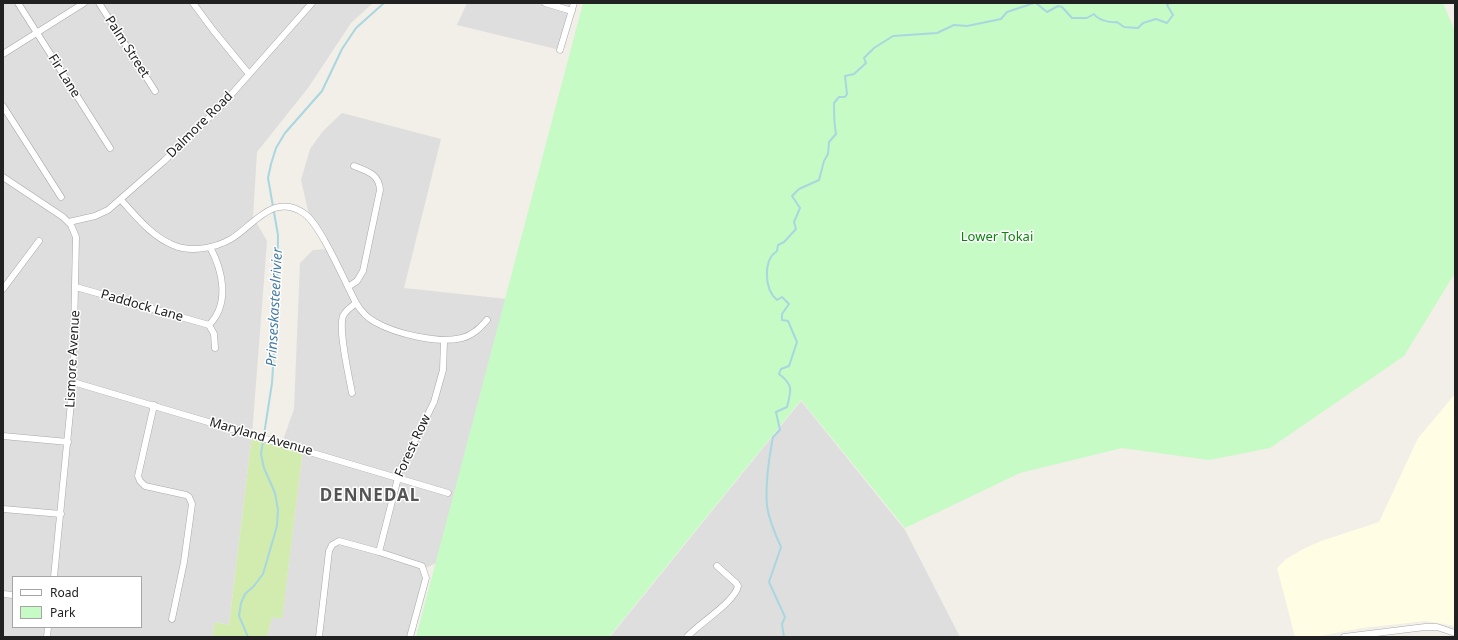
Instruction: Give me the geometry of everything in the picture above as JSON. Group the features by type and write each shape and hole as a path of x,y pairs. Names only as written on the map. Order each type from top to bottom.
{"street":[{"name":"Fir Lane","path":"18,3 110,148"},
{"path":"3,54 84,3"},
{"name":"Palm Street","path":"99,3 155,91"},
{"path":"193,3 248,74"},
{"name":"Dalmore Road","path":"69,222 102,214 121,200 164,162 222,105 312,3"},
{"path":"545,3 572,11"},
{"path":"560,50 574,3"},
{"path":"3,106 61,197"},
{"path":"348,287 356,281 363,271 380,190 380,185 376,176 354,166"},
{"path":"3,177 69,222"},
{"path":"121,200 151,232 163,240 183,248 210,247 233,238 265,211 277,208 292,208 304,213 315,225 356,303 368,317 385,327 412,335 444,341 463,338 472,334 487,320"},
{"name":"Lismore Avenue","path":"54,576 73,382 76,237 69,222"},
{"path":"3,289 5,281 39,241"},
{"path":"210,247 218,261 223,289 217,315 209,326 214,334 215,348"},
{"name":"Paddock Lane","path":"76,287 209,326"},
{"path":"352,393 342,334 342,319 346,311 356,303"},
{"name":"Forest Row","path":"380,552 397,477 434,402 443,370 444,341"},
{"name":"Maryland Avenue","path":"73,382 448,493"},
{"path":"154,405 138,476 140,481 146,486 186,495 189,497 192,504 172,619"},
{"path":"3,436 68,442"},
{"path":"3,509 61,514"},
{"path":"319,637 330,547 335,542 339,541 420,564 426,573 410,637"},
{"path":"686,637 721,608 737,591 738,586 736,583 717,566"},
{"path":"1344,637 1425,627 1437,627 1455,633"}],"shaded area":[{"path":"3,3 373,3 351,23 308,88 257,152 253,217 267,241 252,435 229,625 215,622 212,637 3,637"},
{"path":"467,3 574,3 560,50 457,25"},
{"path":"342,113 441,139 404,288 507,299 436,563 424,569 426,573 410,637 267,637 272,617 282,618 303,449 282,443 294,409 300,263 313,250 328,249 310,219 301,180 310,149 323,131"},
{"path":"1455,394 1455,626 1426,621 1362,628 1315,637 1295,637 1277,568 1286,559 1305,548 1321,541 1379,522 1418,438"},
{"path":"801,401 905,530 960,637 610,637"}],"green space":[{"name":"Lower Tokai","path":"583,3 1443,3 1455,31 1455,273 1404,356 1270,448 1209,460 1122,448 1020,473 905,528 801,400 609,637 416,637"},
{"path":"252,435 303,449 282,619 272,617 267,637 212,637 215,622 229,625"}],"waterway":[{"name":"Prinseskasteelrivier","path":"248,637 239,616 241,603 245,594 254,586 263,574 277,526 278,510 275,493 264,468 261,454 272,383 277,305 278,235 268,178 271,164 276,148 285,133 322,91 342,49 356,28 384,3"},
{"path":"784,637 782,624 785,617 769,582 781,547 769,516 767,506 767,480 773,437 780,430 776,412 787,407 790,392 789,385 779,374 781,369 789,366 797,342 788,321 782,320 782,314 789,304 782,297 777,300 773,295 768,282 767,268 772,255 777,251 778,245 784,242 796,229 794,222 800,208 792,196 799,189 819,180 824,161 828,154 829,142 836,134 834,123 834,103 839,97 845,97 847,94 845,76 854,74 866,63 864,58 874,48 893,36 937,33 954,25 967,26 1001,19 1007,12 1034,3"},
{"path":"1036,3 1047,12 1058,6 1062,7 1072,18 1087,18 1094,14 1101,19 1117,22 1124,27 1138,28 1143,23 1156,19 1167,23 1173,15 1167,5 1169,3"}],"district":[{"name":"DENNEDAL","path":"370,496"}]}
